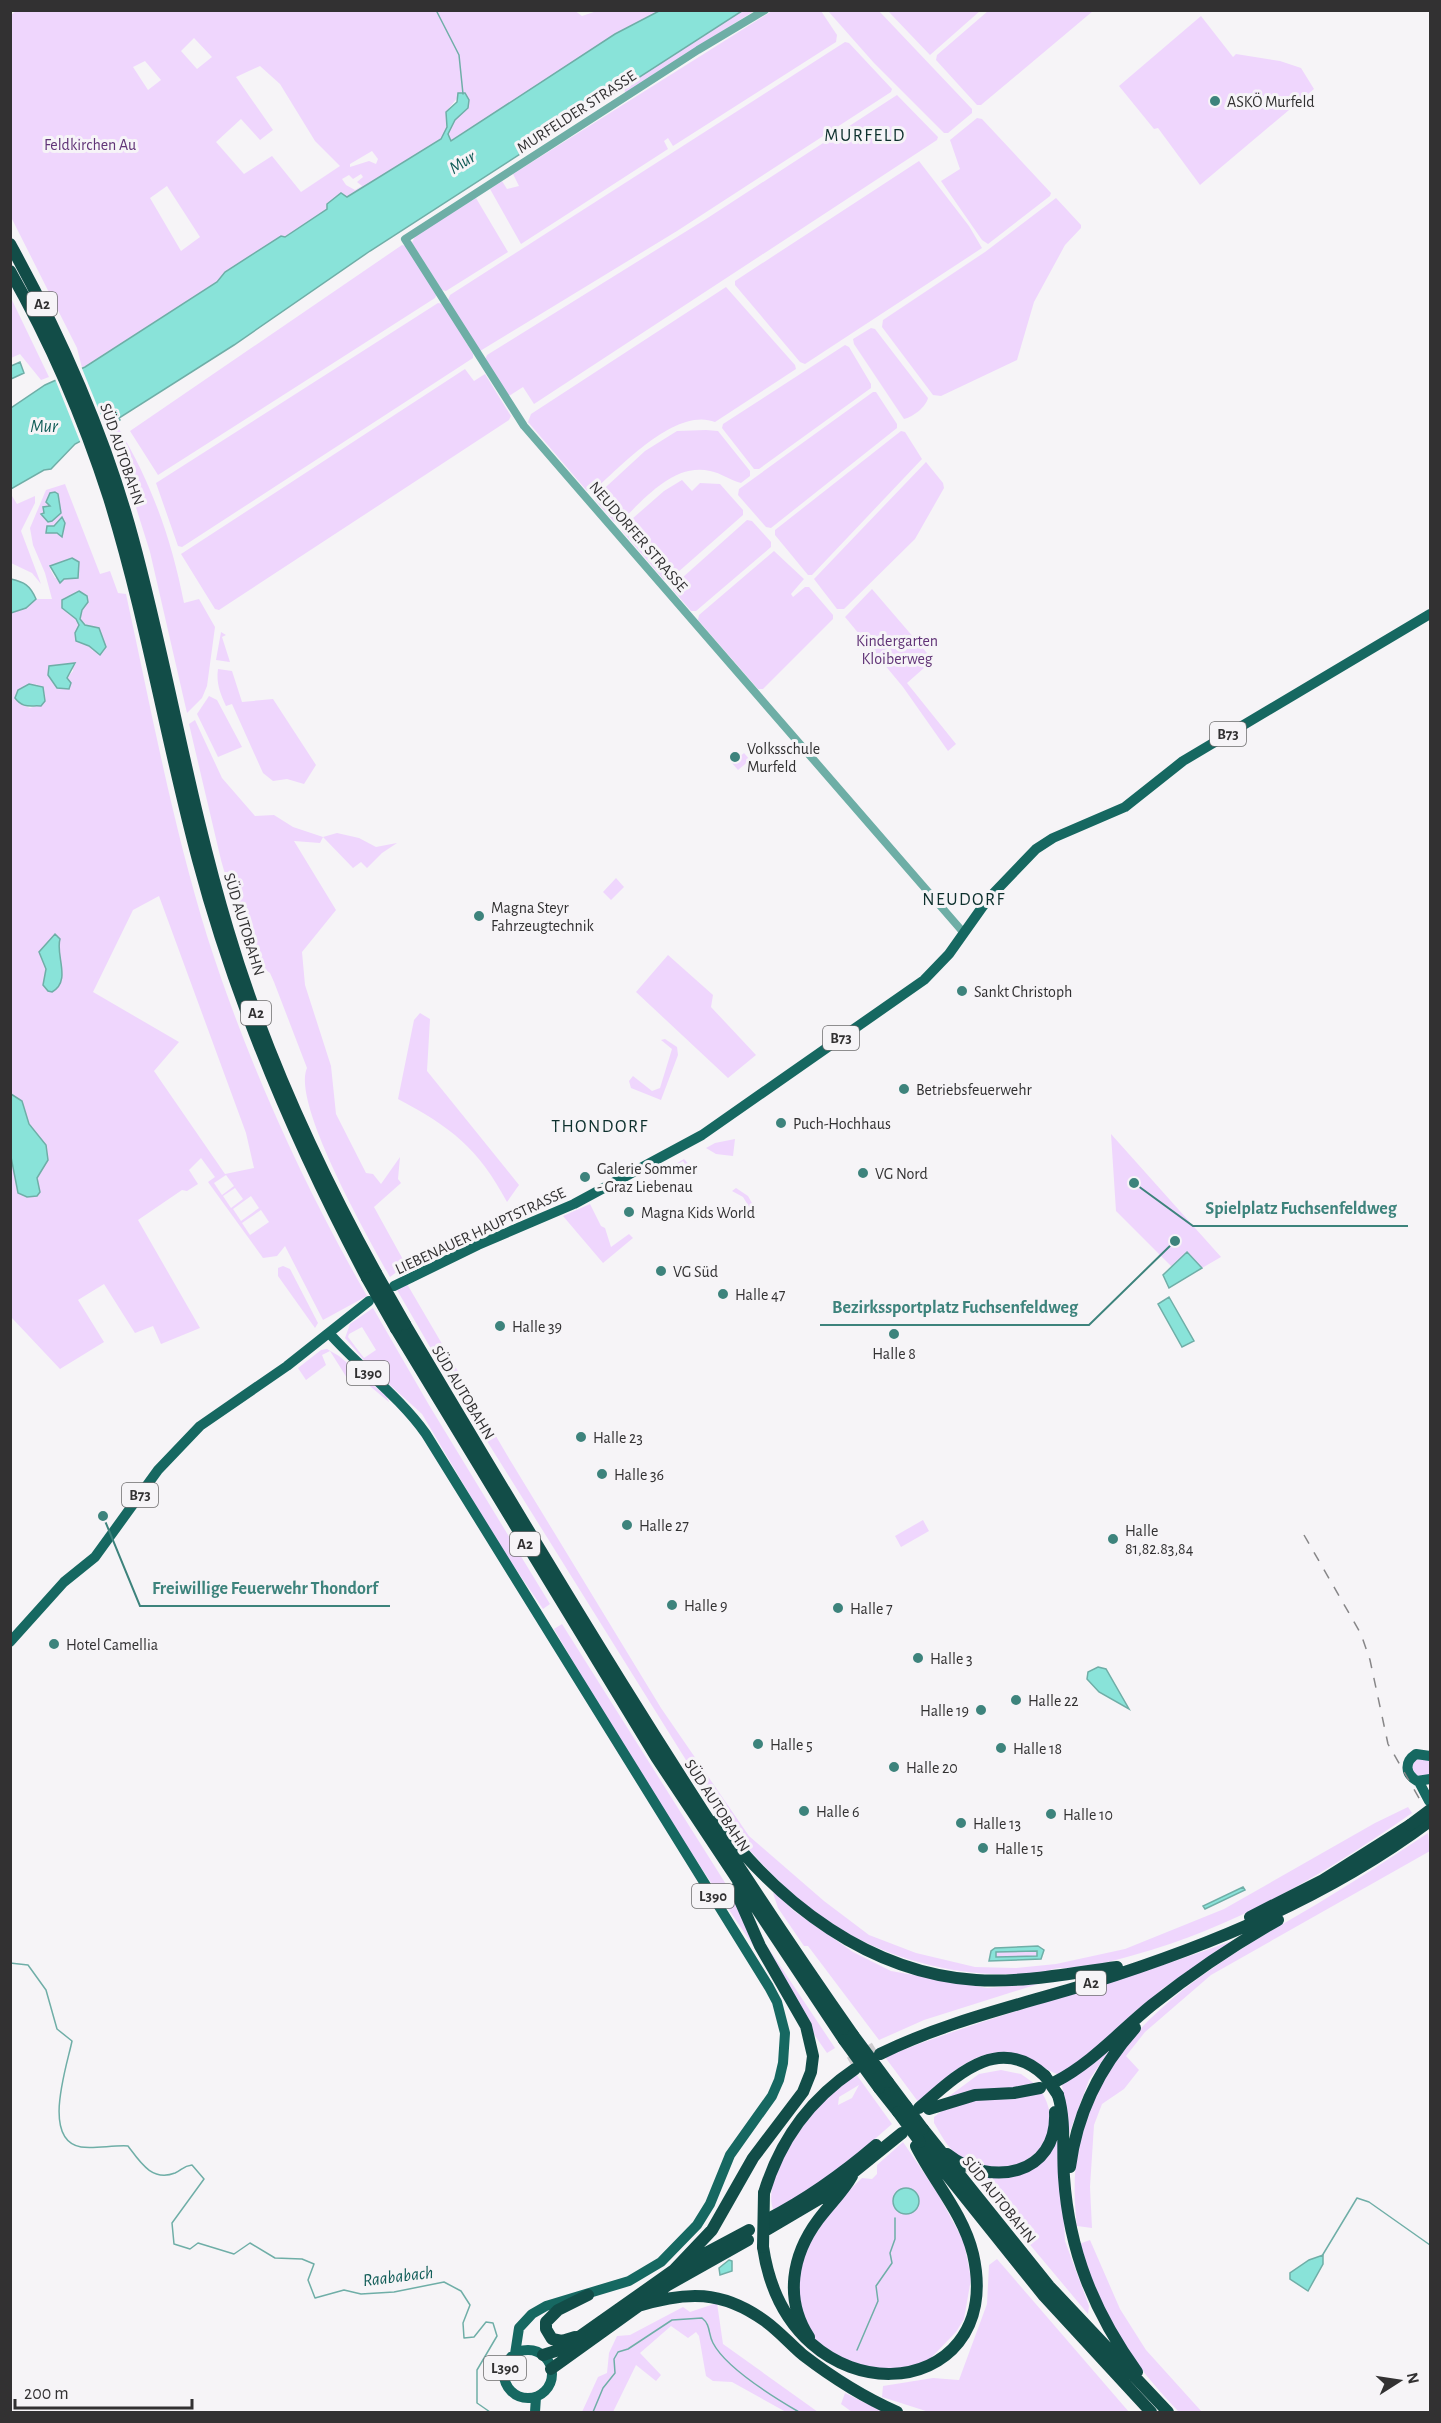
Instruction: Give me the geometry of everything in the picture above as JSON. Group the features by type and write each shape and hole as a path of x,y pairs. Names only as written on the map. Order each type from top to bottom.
{"highway":[{"name":"SÜD AUTOBAHN","path":"10,244 66,367 133,537 175,740 222,909 262,1029 312,1149 371,1276 604,1674 724,1863 884,2085 915,2110 923,2129 934,2144 1049,2286 1168,2412"},
{"name":"SÜD AUTOBAHN","path":"10,271 66,367"},
{"name":"SÜD AUTOBAHN","path":"400,1327 692,1795 849,2037"},
{"path":"692,1795 706,1808 748,1859 795,1905 836,1935 866,1950 922,1971 976,1980 1040,1978 1117,1967"},
{"name":"A2","path":"1430,1805 1412,1829 1321,1892 1248,1926 1174,1956 955,2024 878,2051 907,2032 1117,1967 1190,1942 1251,1917 1323,1880 1412,1829 1431,1821"},
{"path":"543,2355 554,2353 674,2270 691,2255 712,2230 753,2158 785,2119 803,2092 811,2072 813,2056 806,2026 760,1946 724,1863"},
{"path":"915,2110 975,2096 1014,2093 1083,2065 1205,1966 1321,1892"},
{"path":"1067,2198 1074,2136 1085,2103 1117,2049 1167,1996"},
{"path":"915,2110 960,2073 990,2059 1018,2060 1045,2082 1055,2097 1063,2119 1069,2220 1073,2245 1085,2283 1106,2326 1154,2398"},
{"path":"761,2195 781,2149 800,2117 853,2066 832,2075 785,2119"},
{"path":"934,2144 971,2168 994,2173 1016,2171 1034,2162 1048,2146 1055,2126 1055,2097"},
{"path":"798,2108 768,2161 754,2229 754,2241 764,2281 778,2315 844,2386 897,2412"},
{"name":"SÜD AUTOBAHN","path":"902,2128 915,2110"},
{"path":"639,2306 682,2295 720,2299 765,2321 818,2359 844,2369 879,2378 900,2377 930,2367 953,2348 968,2325 976,2298 977,2280 973,2254 959,2218 918,2144 902,2128"},
{"path":"902,2128 852,2175 806,2208 768,2224 834,2180 902,2128"},
{"name":"SÜD AUTOBAHN","path":"918,2144 1044,2296 1151,2412"},
{"path":"818,2359 798,2314 793,2285 797,2260 804,2241 852,2175"},
{"path":"674,2270 754,2241"},
{"path":"551,2369 697,2266 754,2241"},
{"path":"582,2334 558,2341 548,2334 545,2325 550,2316 588,2295"}],"main road":[{"name":"LIEBENAUER HAUPTSTRASSE","path":"394,1286 478,1245 574,1204 702,1136 789,1077 859,1024 905,996 949,954 988,899 1036,849 1047,841 1125,807 1182,761 1431,614"},
{"name":"B73","path":"10,1642 64,1582 95,1557 158,1470 182,1442 216,1414 287,1366 369,1301"},
{"name":"L390","path":"329,1333 354,1361 410,1412 426,1434 764,1979 782,2018 785,2049 779,2080 772,2096 730,2155 711,2204 697,2225 672,2252 629,2281 546,2306 530,2316 519,2328 515,2354 506,2365 504,2379 510,2390 524,2398 536,2397 549,2385 551,2369 543,2355 530,2350 515,2354"},
{"path":"1430,1805 1419,1782 1410,1777 1408,1762 1416,1754 1431,1756"},
{"path":"1419,1782 1430,1780"},
{"name":"L390","path":"530,2316 524,2336 530,2350"},
{"name":"L390","path":"535,2412 536,2397"},
{"name":"L390","path":"524,2398 530,2412"}],"street":[{"name":"MURFELDER STRASSE","path":"405,239 698,50 765,10"},
{"name":"NEUDORFER STRASSE","path":"405,239 524,426 963,932"}],"green space":[{"name":"Feldkirchen Au","path":"574,10 582,16 597,11 659,11 615,34 451,141 448,134 455,120 458,97 449,108 447,127 441,139 285,237 281,237 217,282 82,368 77,348 11,217 10,16 16,11","holes":["194,38 212,57 197,69 181,51","145,61 161,80 148,90 133,67","260,66 280,84 315,141 340,166 301,192 272,156 244,174 216,142 241,119 260,140 273,130 236,77","372,151 378,159 376,164 369,161 350,167 350,164","361,174 363,177 357,182 362,186 355,190 346,185 342,179 349,175 353,179","167,186 200,237 181,251 150,198"]},
{"path":"742,11 754,11 625,93 624,85"},
{"path":"772,11 821,11 837,35 836,42 673,146 668,138 664,141 668,149 521,244 490,189 502,181 507,189 519,186 513,174"},
{"path":"828,11 879,11 972,109 972,113 948,133 944,133 874,63"},
{"path":"888,11 980,11 930,55"},
{"path":"988,11 1093,11 981,105 977,105 936,60 937,55"},
{"name":"ASKÖ Murfeld","path":"1201,16 1233,57 1236,54 1280,61 1301,68 1314,89 1200,185 1158,128 1154,129 1119,86"},
{"path":"845,42 849,43 892,89 891,92 677,231 480,351 448,300 450,295"},
{"path":"897,95 938,137 937,140 534,404 523,387 509,396 485,360 487,355 706,219"},
{"path":"977,118 982,119 1051,193 988,244 982,240 941,181 960,169 950,140"},
{"path":"919,161 969,226 982,248 805,364 800,362 735,285 735,281"},
{"path":"476,198 508,252 446,291 442,290 412,243 415,236"},
{"path":"1056,198 1081,225 1081,228 1065,245 1034,302 1017,360 941,396 933,395 882,327 883,320 985,252"},
{"path":"402,245 406,246 437,294 435,298 158,475 130,431"},
{"path":"726,287 795,365 796,369 715,422 700,419 683,423 666,431 633,455 593,491 587,491 528,422 531,414"},
{"path":"11,298 49,377 41,380 20,354 11,358"},
{"path":"438,303 443,304 473,354 473,358 182,547 178,546 156,483"},
{"path":"871,328 875,329 928,398 922,408 908,418 904,419 854,344 853,339"},
{"path":"845,345 849,347 871,384 871,388 759,469 754,469 722,428 723,424"},
{"path":"465,369 474,381 485,374 511,416 509,420 219,610 215,609 181,554"},
{"path":"876,392 897,424 897,428 771,528 766,527 738,495 739,489"},
{"path":"119,429 151,492 159,513 167,535 184,603 199,599 215,627 207,686 202,698 187,713 150,552 118,450 108,433"},
{"path":"677,431 718,431 750,471 750,476 741,483 710,471 684,472 660,485 620,522 614,522 595,500 595,497 645,451"},
{"path":"901,431 905,432 922,459 812,575 808,575 775,535 775,530"},
{"path":"926,462 943,483 944,488 915,539 844,609 837,609 814,579"},
{"path":"682,480 692,491 700,483 720,484 743,510 743,515 669,580 664,580 622,531 624,526 664,491"},
{"path":"65,484 100,574 110,571 118,593 126,594 163,768 195,897 208,939 241,1031 278,1122 320,1210 367,1296 323,1320 285,1246 277,1256 263,1258 208,1182 215,1177 201,1158 189,1170 198,1184 187,1191 182,1190 138,1220 200,1328 161,1344 153,1326 135,1333 104,1284 78,1300 104,1342 60,1369 11,1317 11,613 27,608 36,599 52,599 45,573 33,545 30,528 46,490","holes":["50,493 58,493 61,513 52,521 45,514 50,506 46,502","59,562 79,564 78,578 55,578 50,569","82,609 80,619 90,628 93,651 89,646 76,641 75,633 79,626 76,619 67,613","73,663 73,671 67,678 71,683 49,666","37,684 39,705 30,708 19,703","159,896 246,1133 254,1168 225,1174 154,1071 179,1042 93,992 133,910","226,1175 234,1186 222,1195 214,1183","235,1188 243,1199 231,1208 223,1196","251,1196 259,1208 241,1221 233,1209","261,1210 269,1222 250,1235 242,1223"]},
{"path":"12,496 17,504 35,496 35,503 21,531 41,584 32,573 11,563"},
{"path":"747,520 752,521 771,542 771,547 696,611 691,611 673,590 673,586"},
{"path":"774,551 804,579 791,594 793,597 805,587 809,587 833,615 833,619 763,689 758,689 698,620 699,615"},
{"name":"Kindergarten Kloiberweg","path":"872,589 933,660 907,683 956,744 948,751 903,687 845,617"},
{"path":"221,632 226,635 222,637 230,662 216,660"},
{"path":"218,669 232,671 242,702 273,699 316,765 304,784 287,779 273,781 263,773 232,704 226,706 218,683"},
{"path":"209,696 217,700 242,747 218,757 197,714"},
{"path":"195,720 222,778 255,816 274,815 293,827 323,837 320,843 294,841 336,910 302,952 305,985 331,1066 336,1114 366,1173 373,1174 381,1184 400,1157 398,1179 401,1183 374,1207 406,1265 390,1277 351,1204 321,1140 310,1110 305,1086 307,1068 274,982 270,973 253,960 245,944 221,860 189,724"},
{"path":"744,753 750,760 738,770 732,763"},
{"path":"337,833 359,838 376,847 397,843 382,853 367,868 361,862 353,868 323,837"},
{"path":"616,878 624,887 611,900 603,892"},
{"path":"668,955 713,995 711,1007 756,1055 728,1078 636,992"},
{"path":"420,1013 430,1019 427,1071 519,1185 507,1202 485,1167 462,1141 433,1119 398,1099 414,1020"},
{"path":"665,1039 677,1047 678,1055 661,1100 631,1088 629,1081 633,1076 652,1091 660,1088 672,1049 661,1040"},
{"path":"1111,1134 1221,1257 1202,1268 1187,1252 1172,1267 1116,1211"},
{"path":"735,1139 733,1156 716,1154 706,1148 715,1143"},
{"path":"684,1159 693,1169 689,1171 683,1161 633,1190"},
{"path":"736,1188 748,1196 757,1212 754,1215 743,1197 732,1191"},
{"path":"590,1204 601,1226 605,1228 611,1247 629,1234 633,1238 603,1263 563,1216"},
{"path":"283,1266 290,1269 318,1323 315,1328 278,1276 278,1268"},
{"path":"407,1284 507,1455 661,1708 749,1836 824,1901 869,1935 916,1953 975,1967 1015,1968 1056,1964 1125,1949 1224,1909 1375,1823 1408,1807 1412,1813 1347,1857 1244,1914 1172,1943 1106,1962 1057,1968 1034,1974 970,1972 904,1958 844,1931 808,1906 776,1878 719,1813 452,1385 397,1290"},
{"path":"373,1308 550,1604 543,1609 500,1546 422,1414 369,1366 345,1338 350,1324","holes":["362,1327 376,1350 364,1358 348,1337 349,1334"]},
{"path":"327,1349 339,1356 386,1396 389,1402 353,1372 347,1378 330,1351 322,1355 326,1365 306,1380 298,1368 321,1350"},
{"path":"923,1520 929,1531 901,1547 895,1536"},
{"path":"562,1624 729,1889 835,2048 827,2053 686,1844 554,1629"},
{"path":"1417,1758 1430,1761 1429,1775 1419,1777 1412,1770"},
{"path":"1428,1833 1430,1851 1211,1975 1145,2032 1126,2056 1139,2070 1124,2089 1102,2104 1094,2125 1090,2187 1092,2228 1077,2226 1076,2166 1087,2114 1110,2068 1141,2029 1179,1993 1222,1961 1345,1887"},
{"path":"773,1893 777,1894 794,1911 853,1952 891,1971 987,1988 1038,1984 924,2020 879,2040 808,1946 804,1946 778,1908"},
{"path":"1237,1939 1162,1989 1111,2036 1060,2075 1018,2055 989,2054 963,2065 919,2103 885,2057 972,2025 1149,1970"},
{"path":"1037,1950 1037,1956 996,1957 996,1952"},
{"path":"1112,2047 1089,2080 1069,2134 1062,2085"},
{"path":"1001,2070 1021,2074 1035,2084 944,2100 979,2074"},
{"path":"856,2074 892,2124 830,2178 774,2211 771,2201 776,2174 798,2130 813,2110","holes":["859,2085 852,2098 838,2105 839,2097"]},
{"path":"1041,2091 1050,2112 1049,2131 1042,2146 1029,2158 1012,2166 993,2168 973,2164 952,2150 934,2123 934,2117 945,2109 971,2100"},
{"path":"1059,2127 1065,2241 1089,2306 1088,2314 970,2173 1021,2173"},
{"path":"903,2142 937,2192 964,2242 971,2279 964,2319 956,2332 928,2361 915,2368 856,2369 813,2338 805,2324 797,2284 804,2251 838,2201 862,2178 872,2179 877,2174 877,2165","holes":["911,2190 919,2201 903,2214 897,2211 898,2191"]},
{"path":"1090,2240 1120,2309 1146,2350 1202,2412 1179,2412 1146,2375 1127,2349 1102,2306 1079,2244"},
{"path":"997,2259 1129,2412 929,2412 882,2397 883,2386 933,2378 959,2380 987,2304 989,2265"},
{"path":"717,2303 723,2344 818,2412 786,2412 732,2382 713,2381 706,2376 699,2336 696,2332 688,2338 671,2326 640,2353 661,2375 656,2381 636,2365 613,2412 582,2412 598,2377 607,2373 609,2353 617,2336 630,2335 683,2307 690,2312"},
{"path":"845,2393 884,2412 852,2412 841,2404"}],"water":[{"name":"Mur","path":"659,11 742,11 370,251 234,345 119,418 120,420 75,444 51,469 44,470 11,489 11,408 45,385 85,367 217,282 225,272 327,209 327,204 341,193 347,197 441,139 447,127 446,112 457,102 458,93 465,93 469,100 468,108 455,120 448,134 451,141 615,34"},
{"path":"20,362 24,373 11,379 11,366"},
{"path":"50,493 58,494 61,513 48,522 41,514 44,513 43,507 50,506 46,502"},
{"path":"62,517 65,523 62,537 57,533 46,533 47,526 54,526"},
{"path":"72,558 79,562 78,578 64,579 60,583 50,566"},
{"path":"11,579 26,585 36,599 26,608 11,613"},
{"path":"79,591 87,596 88,602 82,610 80,619 85,625 99,628 106,647 100,655 89,646 76,641 75,633 79,625 76,619 62,608 62,600"},
{"path":"75,663 67,678 71,683 69,689 57,688 48,675 49,666"},
{"path":"29,684 43,687 45,701 41,706 24,705 15,698 18,690"},
{"path":"55,934 60,939 62,975 58,987 52,992 43,985 46,969 39,952"},
{"path":"11,1094 22,1101 29,1124 46,1145 48,1160 37,1178 40,1192 37,1196 27,1197 18,1193 11,1157"},
{"path":"1187,1252 1202,1268 1169,1288 1163,1275"},
{"path":"1169,1297 1194,1341 1182,1347 1158,1304"},
{"path":"1098,1667 1106,1669 1129,1709 1099,1692 1087,1679 1088,1672"},
{"path":"1243,1887 1245,1890 1205,1909 1203,1906"},
{"path":"1038,1946 1044,1950 1041,1959 989,1961 991,1951 995,1948","holes":["1037,1951 1037,1956 996,1957 996,1952"]},
{"path":"906,2188 915,2192 919,2201 915,2210 906,2214 897,2210 893,2201 897,2192"},
{"path":"1323,2255 1323,2264 1308,2291 1290,2279 1290,2273 1309,2260"},
{"path":"729,2260 732,2261 732,2271 720,2275 719,2268"}],"pier":[{"path":"81,366 107,430 81,444 55,379"}],"waterway":[{"path":"436,10 459,55 463,94"},
{"name":"Raababach","path":"10,1963 28,1965 46,1990 57,2029 72,2041 62,2084 59,2117 62,2131 69,2141 81,2147 128,2146 142,2164 153,2173 167,2175 192,2165 204,2179 172,2223 174,2244 190,2249 198,2243 234,2254 250,2243 275,2258 302,2259 314,2264 308,2280 315,2298 344,2290 361,2294 394,2292 444,2282 461,2291 470,2305 463,2323 464,2338 474,2337 486,2322 493,2323 497,2336 477,2370 477,2403 490,2412"},
{"path":"1322,2256 1357,2198 1369,2202 1430,2245"},
{"path":"857,2350 878,2301 876,2286 892,2263 890,2253 895,2239 895,2218"},
{"name":"Raababach","path":"593,2412 603,2388 615,2373 614,2359 618,2352 628,2349 672,2320 702,2318 707,2324 719,2353 752,2382 799,2412"}],"tunnel":[{"path":"850,2063 875,2048"}],"railway":[{"path":"1304,1535 1361,1634 1370,1660 1388,1744 1423,1805"}],"place":[{"name":"ASKÖ Murfeld","path":"1215,101"},
{"name":"Volksschule Murfeld","path":"735,757"},
{"name":"Magna Steyr Fahrzeugtechnik","path":"479,916"},
{"name":"Sankt Christoph","path":"962,991"},
{"name":"Betriebsfeuerwehr","path":"904,1089"},
{"name":"Puch-Hochhaus","path":"781,1123"},
{"name":"VG Nord","path":"863,1173"},
{"name":"Galerie Sommer - Graz Liebenau","path":"585,1177"},
{"name":"Spielplatz Fuchsenfeldweg","path":"1134,1183"},
{"name":"Magna Kids World","path":"629,1212"},
{"name":"Bezirkssportplatz Fuchsenfeldweg","path":"1175,1241"},
{"name":"VG Süd","path":"661,1271"},
{"name":"Halle 47","path":"723,1294"},
{"name":"Halle 39","path":"500,1326"},
{"name":"Halle 8","path":"894,1334"},
{"name":"Halle 23","path":"581,1437"},
{"name":"Halle 36","path":"602,1474"},
{"name":"Freiwillige Feuerwehr Thondorf","path":"103,1516"},
{"name":"Halle 27","path":"627,1525"},
{"name":"Halle 81,82.83,84","path":"1113,1539"},
{"name":"Halle 9","path":"672,1605"},
{"name":"Halle 7","path":"838,1608"},
{"name":"Hotel Camellia","path":"54,1644"},
{"name":"Halle 3","path":"918,1658"},
{"name":"Halle 22","path":"1016,1700"},
{"name":"Halle 19","path":"981,1710"},
{"name":"Halle 5","path":"758,1744"},
{"name":"Halle 18","path":"1001,1748"},
{"name":"Halle 20","path":"894,1767"},
{"name":"Halle 6","path":"804,1811"},
{"name":"Halle 10","path":"1051,1814"},
{"name":"Halle 13","path":"961,1823"},
{"name":"Halle 15","path":"983,1848"}],"district":[{"name":"MURFELD","path":"865,135"},
{"name":"NEUDORF","path":"964,899"},
{"name":"THONDORF","path":"600,1126"}]}
